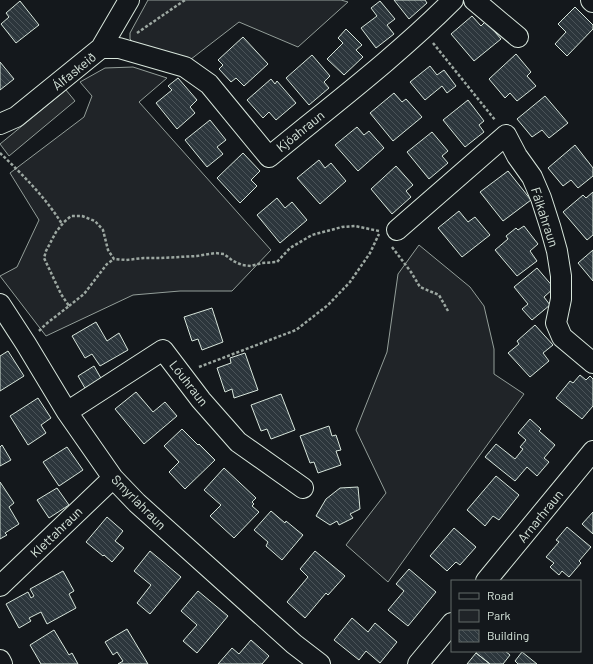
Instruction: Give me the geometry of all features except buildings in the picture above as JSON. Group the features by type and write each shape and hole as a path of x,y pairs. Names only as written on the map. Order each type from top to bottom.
{"street":[{"name":"Álfaskeið","path":"0,124 16,117 101,48 129,0"},
{"name":"Kjóahraun","path":"101,48 119,48 185,67 209,84 268,157 374,72 422,30 453,0"},
{"path":"474,0 518,38"},
{"path":"388,235 506,135"},
{"name":"Fálkahraun","path":"506,135 517,156 532,177 541,198 550,226 561,276 561,299 556,323 562,337 593,363"},
{"name":"Smyrlahraun","path":"0,304 67,412 113,478 137,503 294,644 320,664"},
{"name":"Lóuhraun","path":"67,412 163,350 201,400 238,442 303,488"},
{"name":"Arnarhraun","path":"487,580 593,451"},
{"name":"Klettahraun","path":"0,586 113,478"},
{"path":"418,664 451,624"},
{"path":"0,660 2,664"}],"path":[{"path":"134,34 185,0"},
{"path":"422,30 506,135"},
{"path":"0,153 51,208 62,224"},
{"path":"69,306 58,289 44,258 46,251 62,224 71,216 82,216 95,220 103,230 108,250 114,259"},
{"path":"46,324 84,294 107,264 114,259 126,260 196,256 214,253 224,254 233,261 242,265 251,266 262,263 277,262 290,248 312,235 342,227 355,226 388,235 420,287 439,295 448,311"},
{"path":"182,374 296,330 328,304 350,282 370,254 388,235"}],"green space":[{"path":"148,0 341,0 348,2 298,47 239,22 186,63 137,46 130,39 130,33"},
{"path":"133,67 167,78 139,102 271,250 232,291 180,291 133,295 46,336 0,276 17,267 39,220 10,173 84,117 92,96 80,82 105,68"},
{"path":"419,245 470,287 484,306 494,349 494,374 524,394 388,582 346,545 386,493 356,430 387,352 398,274"}],"shaded area":[{"path":"66,90 75,101 9,156 0,144"}]}
